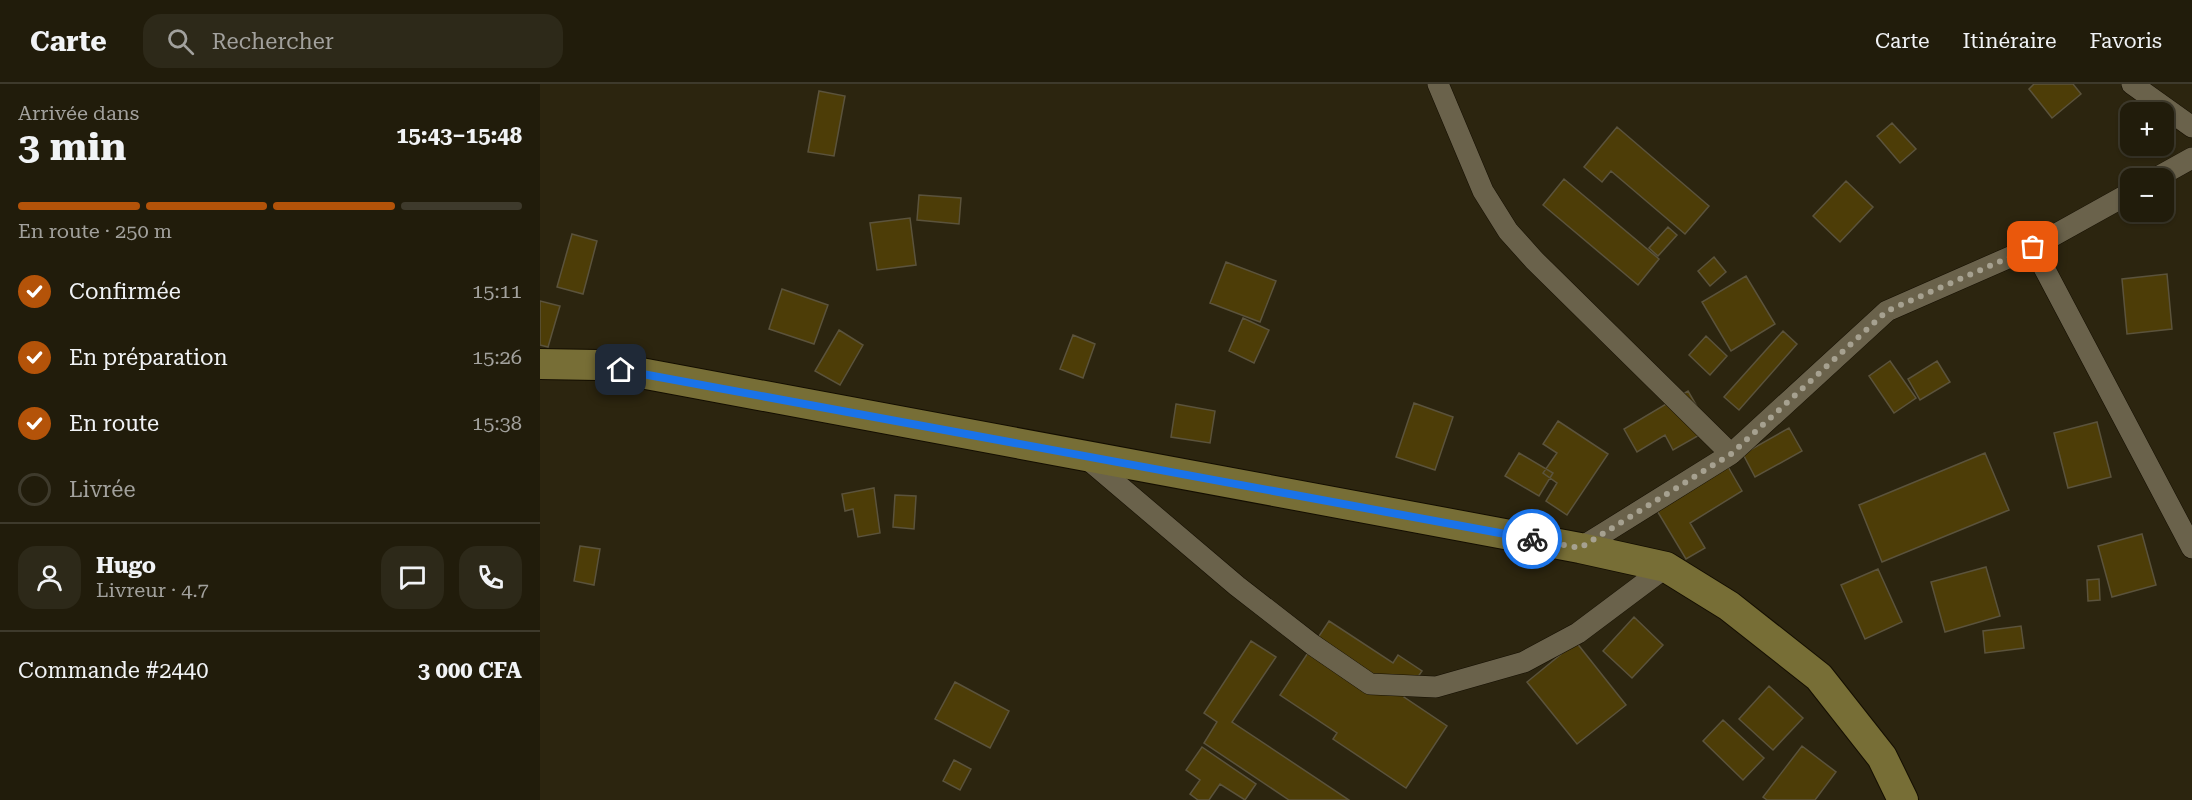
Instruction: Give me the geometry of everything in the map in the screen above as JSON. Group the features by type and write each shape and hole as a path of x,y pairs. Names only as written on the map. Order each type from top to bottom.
{"street":[{"path":"1438,84 1483,191 1508,231 1534,260 1731,454"},
{"path":"2132,84 2192,127"},
{"path":"2174,168 2192,158"},
{"path":"1580,548 1731,454 1887,311 2033,247 2120,199"},
{"path":"2033,247 2192,549"},
{"path":"540,364 598,365 1580,548 1666,567 1729,606 1820,677 1882,757 1903,800"},
{"path":"1082,454 1237,586 1313,645 1371,684 1436,687 1524,662 1578,633 1666,567"}],"building":[{"path":"2034,84 2073,84 2081,94 2052,118 2029,89"},
{"path":"819,91 845,96 834,156 808,152"},
{"path":"1892,123 1916,149 1900,163 1877,136"},
{"path":"1617,127 1709,206 1685,234 1611,171 1602,182 1584,167"},
{"path":"1564,179 1659,259 1638,285 1543,205"},
{"path":"1846,181 1873,207 1840,242 1813,216"},
{"path":"919,195 961,198 959,224 917,220"},
{"path":"910,218 916,265 877,270 870,223"},
{"path":"1668,227 1677,235 1658,256 1649,248"},
{"path":"572,234 597,241 583,294 557,287"},
{"path":"1714,257 1726,272 1710,286 1698,271"},
{"path":"1226,262 1276,281 1260,322 1210,303"},
{"path":"2167,274 2172,329 2127,334 2122,279"},
{"path":"1746,276 1775,324 1731,351 1702,302"},
{"path":"782,289 828,305 814,344 769,329"},
{"path":"540,301 560,306 548,347 540,345"},
{"path":"1243,318 1269,330 1254,363 1229,351"},
{"path":"839,330 863,345 840,385 815,371"},
{"path":"1783,331 1797,344 1739,410 1724,397"},
{"path":"1073,335 1095,344 1083,378 1060,369"},
{"path":"1706,336 1727,356 1710,375 1689,355"},
{"path":"1890,361 1916,398 1894,413 1869,376"},
{"path":"1937,361 1950,382 1920,400 1908,379"},
{"path":"1688,391 1710,429 1673,450 1665,435 1637,452 1624,429"},
{"path":"1414,403 1453,417 1435,470 1396,457"},
{"path":"1176,404 1215,411 1210,443 1171,437"},
{"path":"1558,421 1608,454 1567,515 1546,501 1557,483 1543,473 1557,453 1543,444"},
{"path":"2097,422 2111,477 2068,488 2054,433"},
{"path":"1789,428 1802,451 1755,477 1743,454"},
{"path":"1519,453 1553,473 1539,496 1505,476"},
{"path":"1985,453 2009,510 1882,562 1859,505"},
{"path":"1727,465 1742,491 1690,523 1705,548 1686,559 1656,509"},
{"path":"874,488 880,533 858,537 853,509 845,511 842,494"},
{"path":"895,495 916,496 914,529 893,527"},
{"path":"2142,534 2156,585 2112,597 2098,546"},
{"path":"580,546 600,549 594,585 574,581"},
{"path":"1986,567 2000,616 1945,632 1931,582"},
{"path":"1878,569 1902,622 1865,639 1841,585"},
{"path":"2099,579 2100,600 2088,601 2087,580"},
{"path":"1634,617 1663,645 1632,678 1603,651"},
{"path":"1329,621 1393,663 1398,655 1422,671 1404,697 1447,726 1406,788 1333,739 1337,733 1280,695"},
{"path":"2021,626 2024,648 1985,653 1983,631"},
{"path":"1251,641 1276,657 1232,722 1349,800 1289,800 1204,743 1217,722 1204,713"},
{"path":"1576,642 1626,705 1577,744 1527,682"},
{"path":"955,682 1009,711 990,748 935,719"},
{"path":"1769,686 1803,718 1773,750 1739,719"},
{"path":"1723,720 1764,758 1743,780 1703,741"},
{"path":"1802,746 1836,772 1815,800 1767,800 1763,797"},
{"path":"1202,747 1256,784 1245,800 1220,784 1209,800 1198,800 1190,794 1200,780 1186,770"},
{"path":"954,760 971,769 960,790 943,781"}],"way so far":[{"path":"1532,539 1580,548 1731,454 1887,311 2033,247"}],"route":[{"path":"621,370 1532,539"}]}
